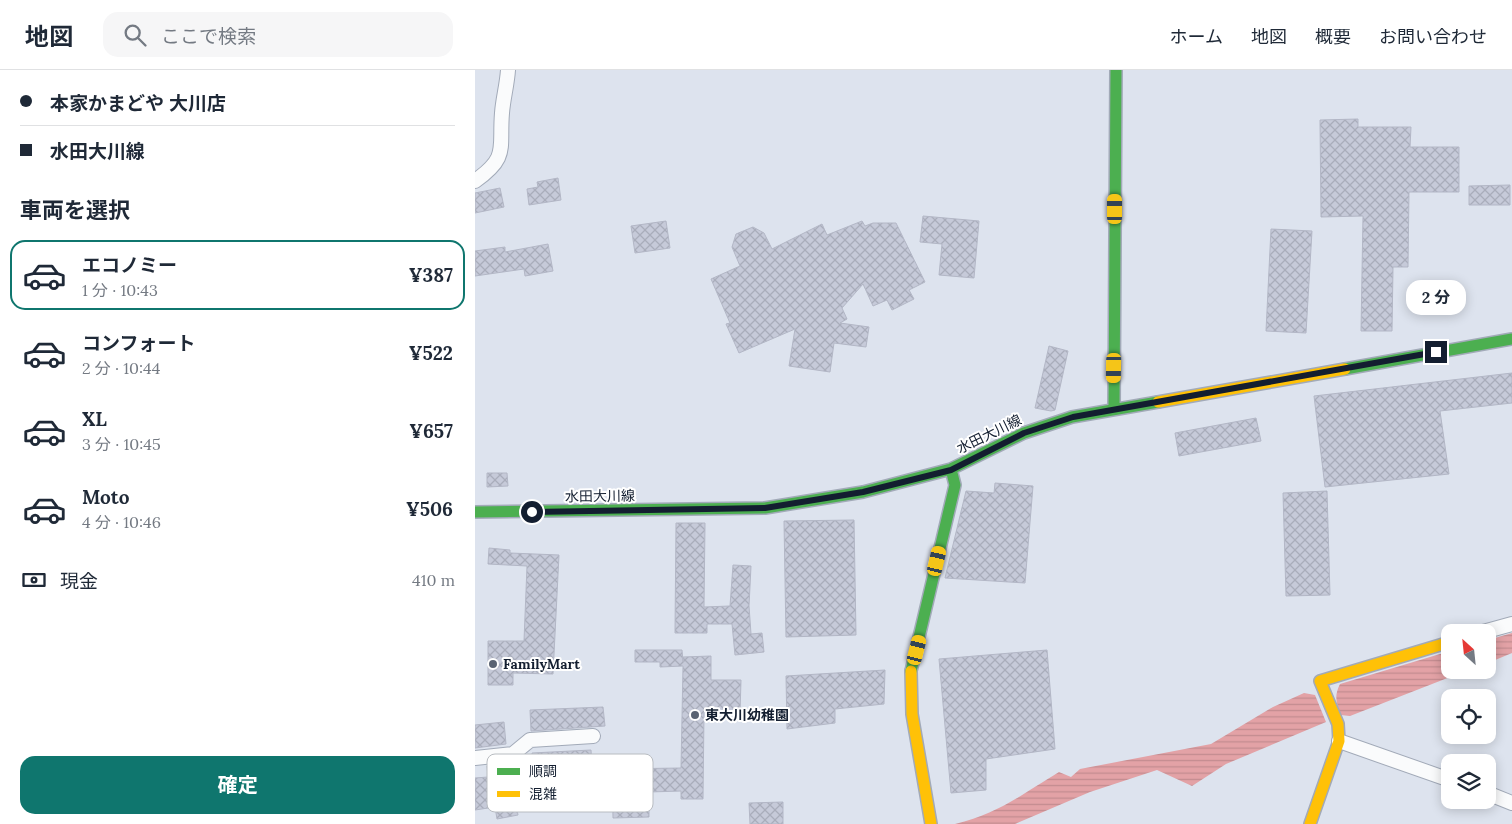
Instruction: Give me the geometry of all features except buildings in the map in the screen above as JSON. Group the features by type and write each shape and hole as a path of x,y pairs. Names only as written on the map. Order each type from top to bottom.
{"main road":[{"path":"1114,408 1116,70"},
{"name":"水田大川線","path":"475,512 765,508 863,492 951,470 1024,433 1073,417 1114,408 1512,339"},
{"path":"930,824 921,755 909,704 910,677 955,485 951,470"},
{"path":"1310,824 1339,741 1338,724 1320,680 1441,645"}],"street":[{"path":"475,181 492,169 501,152 502,111 508,70"},
{"path":"1496,628 1512,624"},
{"path":"513,754 530,740 593,736"},
{"path":"1339,741 1441,777"},
{"path":"1496,797 1512,803"}],"shaded area":[{"path":"1512,633 1512,653 1496,660 1496,638"},
{"path":"1441,654 1441,679 1445,679 1350,716 1341,715 1338,707 1336,700 1340,684"},
{"path":"1304,693 1315,695 1326,722 1226,764 1192,786 1157,770 1090,792 1015,824 955,824 971,820 997,809 1059,772 1071,777 1080,769 1211,744 1273,707"}],"traffic: fast":[{"path":"1114,408 1116,70"},
{"path":"1345,369 1512,339"},
{"path":"475,512 765,508 863,492 951,469 1024,433 1072,417 1158,402"},
{"path":"911,671 955,485 951,469"}],"traffic: slow":[{"path":"1158,402 1345,369"},
{"path":"1310,824 1339,741 1338,724 1320,681 1441,645"},
{"path":"911,671 912,714 931,824"}],"place":[{"name":"FamilyMart","path":"493,664"},
{"name":"東大川幼稚園","path":"695,715"}],"route":[{"path":"532,512 765,508 863,492 951,470 1024,433 1073,417 1114,408 1436,352"}]}
